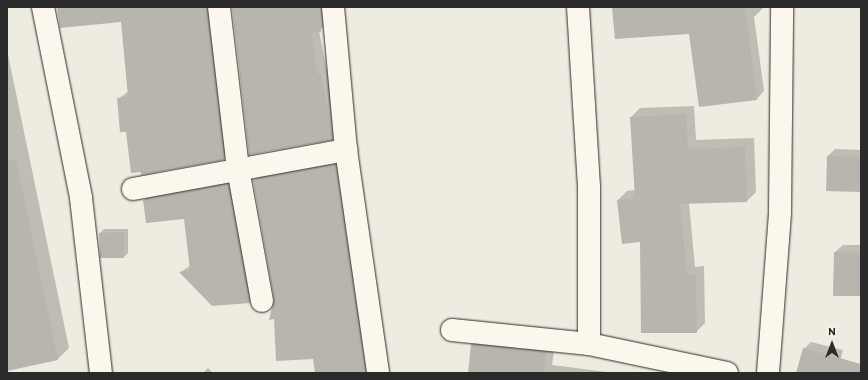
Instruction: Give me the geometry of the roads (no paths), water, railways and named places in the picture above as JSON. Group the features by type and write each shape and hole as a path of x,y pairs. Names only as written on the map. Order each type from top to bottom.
{"street":[{"path":"42,7 81,198 101,373"},
{"path":"219,7 238,169 262,301"},
{"path":"333,7 346,150 378,373"},
{"path":"578,7 589,187 589,344"},
{"path":"768,373 780,212 782,7"},
{"path":"133,189 346,150"},
{"path":"452,330 589,344 727,373"}]}
